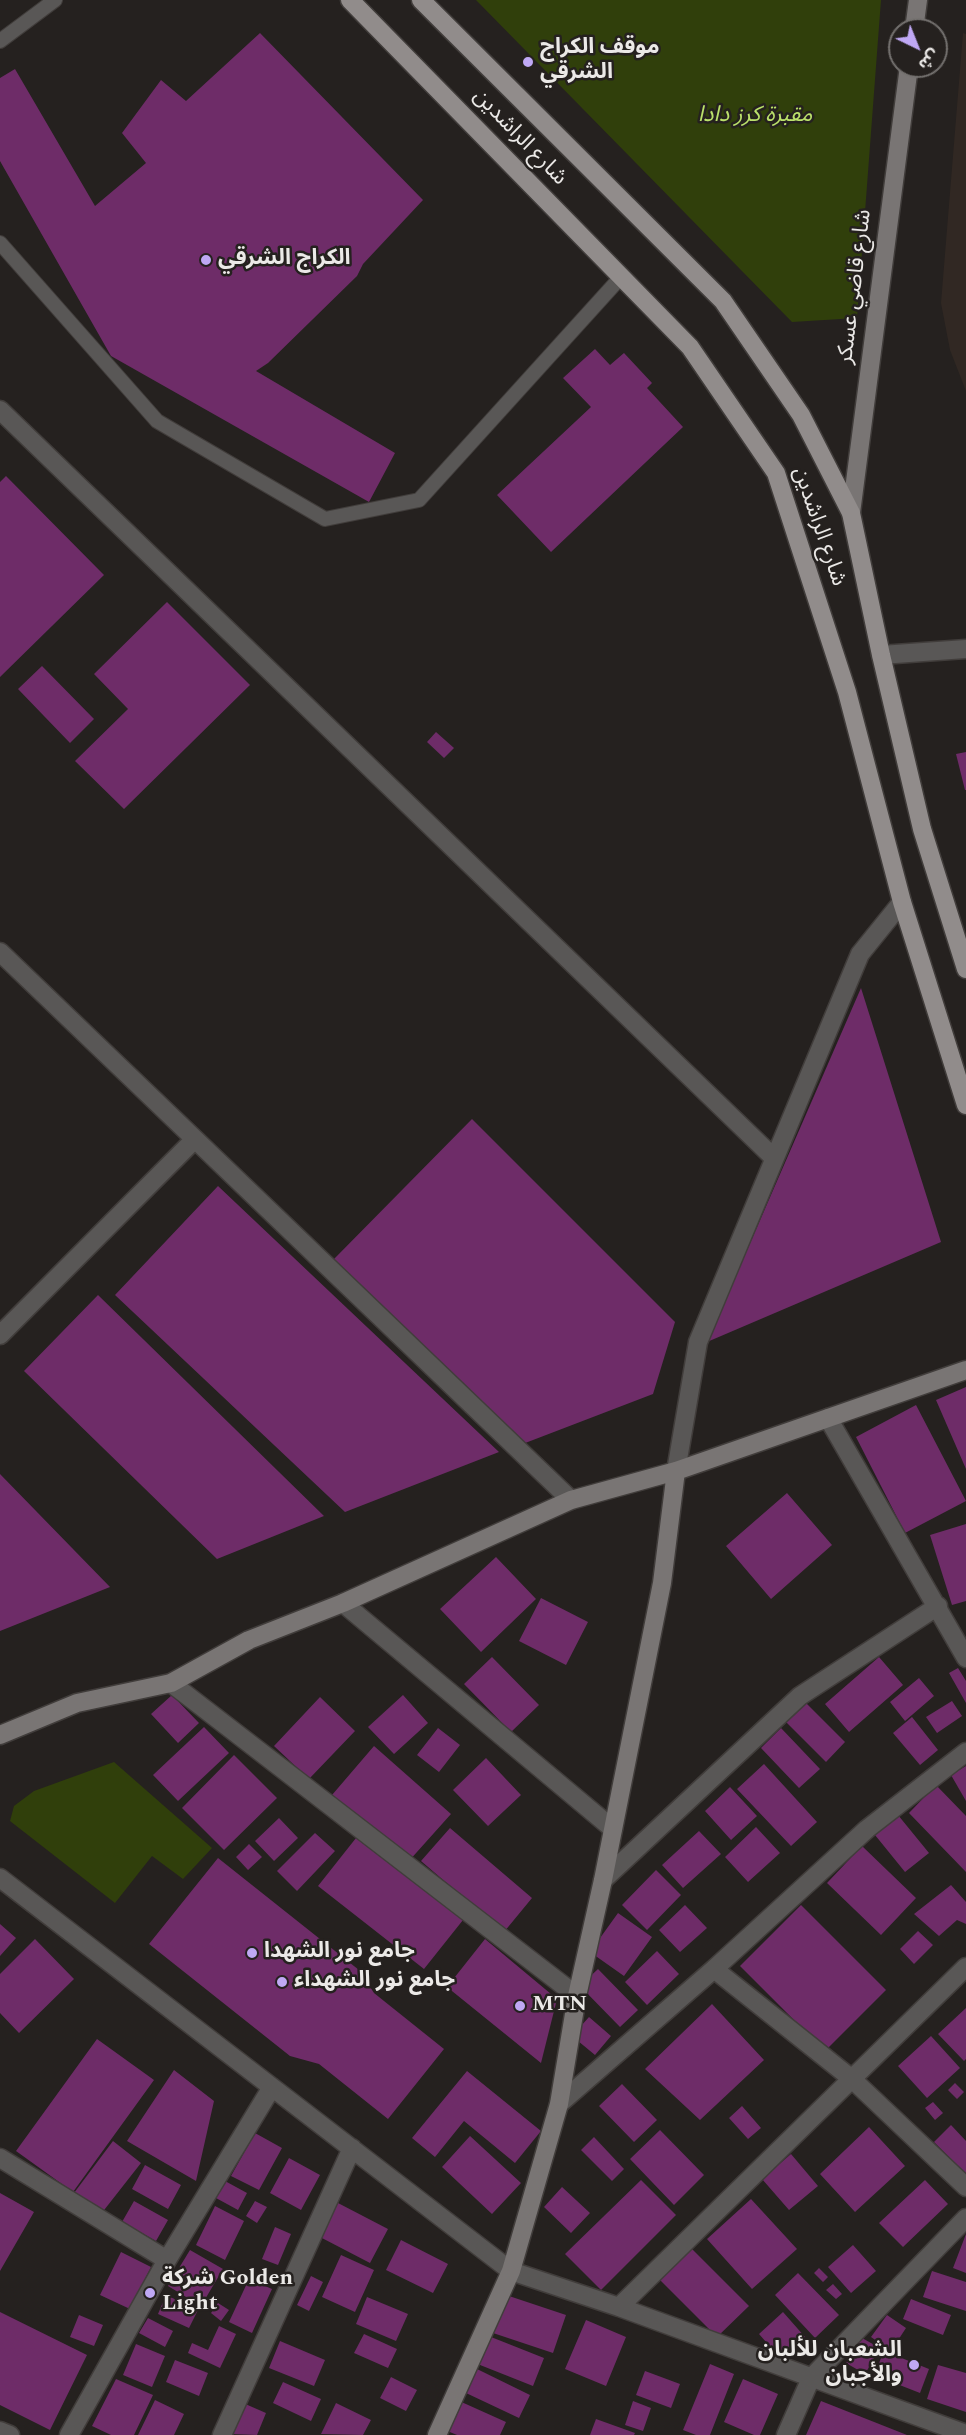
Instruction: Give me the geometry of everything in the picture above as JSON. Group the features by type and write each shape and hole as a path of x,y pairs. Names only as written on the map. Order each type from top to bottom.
{"main road":[{"name":"شارع الراشدين","path":"350,0 690,347 776,473 847,692 902,902 966,1105"},
{"name":"شارع الراشدين","path":"421,0 723,302 801,415 851,513 880,655 921,829 966,969"},
{"path":"916,18 918,0"},
{"name":"شارع قاضي عسكر","path":"851,513 907,78"},
{"path":"0,1735 77,1703 171,1683 249,1640 343,1603 571,1500 676,1471 966,1370"},
{"path":"436,2435 511,2271 559,2104 577,1996 603,1880 662,1583 676,1471"}],"street":[{"path":"0,410 774,1158"},
{"path":"880,655 966,649"},
{"path":"676,1471 698,1342 860,954 902,902"},
{"path":"0,952 571,1500"},
{"path":"0,1335 194,1140"},
{"path":"828,1418 966,1658"},
{"path":"343,1603 613,1829"},
{"path":"603,1880 800,1696 938,1606"},
{"path":"171,1683 577,1996"},
{"path":"559,2104 714,1969 867,1829 966,1752"},
{"path":"0,1878 511,2271 619,2307 966,2434"},
{"path":"619,2307 966,1967"},
{"path":"714,1969 852,2079 966,2187"},
{"path":"69,2435 167,2260 272,2087"},
{"path":"222,2435 352,2148"},
{"path":"0,2157 167,2260"},
{"path":"786,2435 811,2378 966,2218"},
{"path":"0,2431 10,2435"}],"lane":[{"path":"0,41 55,0"},
{"path":"0,243 157,420 325,519 419,500 621,277"}],"shaded area":[{"path":"963,33 966,34 966,391 950,350 941,303"}],"green space":[{"name":"مقبرة كرز دادا","path":"476,0 881,0 857,318 792,322"},
{"path":"114,1762 212,1848 183,1879 152,1856 115,1903 10,1821 14,1806 34,1791"}],"building":[{"path":"260,33 423,200 363,264 357,276 268,363 256,371 395,453 369,502 111,356 0,161 0,78 15,69 95,206 146,163 122,133 161,80 186,101"},
{"path":"595,349 610,365 624,353 652,383 647,388 683,427 551,552 497,495 591,407 563,378"},
{"path":"6,476 104,575 0,677 0,482"},
{"path":"167,602 250,685 124,809 75,761 128,709 94,674"},
{"path":"42,666 94,719 70,743 18,689"},
{"path":"436,732 454,748 444,758 427,742"},
{"path":"966,752 966,790 965,790 956,754"},
{"path":"861,988 941,1242 707,1342"},
{"path":"472,1119 675,1322 653,1394 520,1445 334,1259"},
{"path":"218,1186 499,1452 345,1512 115,1295"},
{"path":"98,1295 324,1516 217,1559 24,1371"},
{"path":"966,1387 966,1469 936,1400"},
{"path":"916,1405 966,1501 905,1533 856,1437"},
{"path":"0,1474 110,1587 0,1631"},
{"path":"787,1493 832,1545 771,1599 726,1546"},
{"path":"966,1524 966,1601 952,1605 930,1535"},
{"path":"496,1557 536,1599 481,1652 440,1609"},
{"path":"541,1598 588,1622 566,1665 519,1641"},
{"path":"492,1657 539,1705 511,1732 464,1684"},
{"path":"879,1657 903,1685 849,1732 825,1704"},
{"path":"958,1668 966,1681 966,1703 949,1673"},
{"path":"919,1678 934,1696 905,1721 890,1702"},
{"path":"172,1695 199,1723 178,1743 151,1714"},
{"path":"403,1695 428,1723 394,1754 368,1727"},
{"path":"320,1697 355,1731 309,1779 274,1746"},
{"path":"803,1700 845,1742 826,1762 783,1719"},
{"path":"952,1701 962,1716 937,1733 926,1717"},
{"path":"912,1717 938,1750 920,1765 893,1733"},
{"path":"204,1727 229,1753 178,1801 153,1775"},
{"path":"438,1728 460,1745 439,1772 417,1755"},
{"path":"781,1728 820,1769 799,1788 761,1748"},
{"path":"374,1746 451,1814 408,1862 332,1795"},
{"path":"234,1755 277,1798 224,1850 182,1808"},
{"path":"486,1758 521,1795 488,1826 453,1790"},
{"path":"764,1764 817,1822 791,1846 737,1789"},
{"path":"966,1766 966,1801 951,1775"},
{"path":"936,1785 966,1816 966,1872 909,1813"},
{"path":"730,1787 757,1816 731,1840 705,1811"},
{"path":"898,1815 929,1853 905,1872 875,1835"},
{"path":"279,1818 298,1838 274,1861 255,1841"},
{"path":"756,1827 780,1853 748,1882 725,1857"},
{"path":"450,1828 532,1898 504,1932 421,1861"},
{"path":"699,1831 721,1854 683,1888 662,1865"},
{"path":"315,1833 335,1851 297,1891 277,1871"},
{"path":"356,1838 463,1920 424,1969 318,1886"},
{"path":"249,1844 262,1857 248,1870 236,1857"},
{"path":"862,1846 916,1898 881,1935 827,1883"},
{"name":"جامع نور الشهداء","path":"218,1858 359,1970 374,1993 444,2049 388,2119 319,2064 290,2056 149,1944"},
{"path":"656,1870 681,1895 647,1930 622,1905"},
{"path":"951,1885 966,1902 966,1924 957,1920 939,1936 914,1914"},
{"path":"685,1905 707,1928 680,1952 659,1930"},
{"path":"801,1905 886,1990 825,2051 740,1966"},
{"path":"618,1913 652,1937 624,1976 590,1952"},
{"path":"0,1924 16,1938 0,1956"},
{"path":"918,1931 933,1945 914,1964 900,1949"},
{"path":"35,1939 74,1979 19,2033 0,2013 0,1974"},
{"path":"485,1939 557,1999 541,2063 447,1987"},
{"path":"657,1951 679,1974 647,2005 625,1982"},
{"path":"598,1969 638,2010 620,2027 580,1986"},
{"path":"712,2004 764,2060 700,2120 645,2069"},
{"path":"966,2008 966,2059 964,2061 938,2034"},
{"path":"589,2017 611,2036 595,2055 572,2036"},
{"path":"931,2036 960,2068 927,2098 898,2066"},
{"path":"97,2039 154,2080 73,2192 16,2151"},
{"path":"174,2070 214,2101 196,2181 127,2141"},
{"path":"467,2071 541,2131 515,2163 464,2121 435,2157 412,2138"},
{"path":"955,2083 964,2092 957,2099 948,2090"},
{"path":"622,2084 657,2120 634,2142 599,2106"},
{"path":"933,2102 943,2113 935,2120 925,2108"},
{"path":"742,2106 761,2128 748,2139 729,2118"},
{"path":"951,2125 966,2141 966,2174 934,2142"},
{"path":"869,2127 905,2166 855,2212 820,2174"},
{"path":"660,2130 704,2175 674,2205 630,2159"},
{"path":"255,2133 282,2148 259,2190 231,2176"},
{"path":"470,2136 521,2183 492,2214 442,2167"},
{"path":"594,2137 624,2169 612,2181 581,2150"},
{"path":"113,2141 141,2163 101,2214 74,2193"},
{"path":"791,2154 818,2186 789,2210 762,2179"},
{"path":"289,2158 320,2175 301,2210 270,2193"},
{"path":"145,2165 181,2185 168,2209 132,2189"},
{"path":"641,2180 676,2215 601,2290 565,2254"},
{"path":"925,2180 948,2204 903,2247 879,2223"},
{"path":"225,2181 247,2193 238,2210 216,2198"},
{"path":"562,2187 590,2213 571,2233 544,2207"},
{"path":"0,2193 34,2212 0,2271"},
{"path":"751,2199 797,2249 752,2289 707,2239"},
{"path":"134,2201 168,2220 156,2241 122,2222"},
{"path":"255,2201 267,2207 257,2223 246,2216"},
{"path":"338,2203 388,2229 370,2263 320,2237"},
{"path":"215,2206 244,2221 225,2260 196,2245"},
{"path":"275,2227 291,2234 278,2265 262,2259"},
{"path":"966,2234 966,2273 953,2268"},
{"path":"401,2240 448,2264 433,2293 386,2270"},
{"path":"853,2245 876,2271 851,2293 828,2267"},
{"path":"691,2248 749,2306 717,2337 659,2279"},
{"path":"190,2250 223,2269 201,2306 168,2286"},
{"path":"121,2252 151,2267 130,2309 100,2295"},
{"path":"341,2255 374,2270 355,2312 322,2297"},
{"path":"819,2268 828,2277 823,2282 814,2273"},
{"path":"932,2271 966,2282 966,2311 923,2297"},
{"path":"798,2273 839,2315 815,2338 775,2295"},
{"path":"311,2276 323,2282 309,2311 297,2305"},
{"path":"249,2279 272,2289 252,2333 229,2322"},
{"path":"833,2284 842,2294 836,2299 826,2290"},
{"path":"503,2294 566,2315 553,2353 490,2332"},
{"path":"166,2295 198,2310 189,2328 158,2314"},
{"path":"367,2297 408,2314 396,2341 356,2324"},
{"path":"911,2299 951,2315 943,2335 903,2319"},
{"path":"218,2303 229,2310 221,2321 211,2313"},
{"path":"0,2312 87,2355 50,2430 0,2405"},
{"path":"783,2312 805,2337 781,2359 759,2334"},
{"path":"79,2315 103,2325 94,2346 70,2337"},
{"path":"887,2315 906,2328 891,2351 871,2337"},
{"path":"148,2318 173,2331 165,2347 139,2333"},
{"path":"586,2320 626,2337 606,2386 565,2369"},
{"path":"219,2326 236,2334 220,2368 188,2353 192,2343 208,2350"},
{"path":"364,2334 397,2349 388,2368 354,2353"},
{"path":"486,2335 544,2358 533,2386 475,2363"},
{"path":"862,2338 880,2348 865,2374 846,2363"},
{"path":"280,2341 325,2360 314,2386 269,2368"},
{"path":"136,2344 165,2356 152,2387 123,2375"},
{"path":"884,2351 929,2369 920,2393 874,2375"},
{"path":"175,2360 208,2373 199,2396 166,2382"},
{"path":"710,2364 734,2374 710,2435 696,2435 683,2430"},
{"path":"938,2365 966,2373 966,2412 927,2399"},
{"path":"477,2369 530,2395 519,2418 466,2393"},
{"path":"645,2371 680,2384 671,2408 636,2395"},
{"path":"391,2377 417,2390 406,2411 380,2398"},
{"path":"116,2379 153,2395 134,2435 111,2435 92,2426"},
{"path":"743,2379 778,2394 760,2435 754,2435 724,2422"},
{"path":"283,2382 321,2399 311,2421 273,2403"},
{"path":"155,2400 184,2414 174,2435 138,2435"},
{"path":"457,2400 506,2422 500,2435 457,2435 445,2430"},
{"path":"633,2401 651,2408 643,2431 625,2425"},
{"path":"821,2401 907,2435 806,2435"},
{"path":"243,2403 266,2413 257,2435 230,2434"},
{"path":"336,2403 371,2420 363,2435 321,2434"},
{"path":"596,2419 635,2433 634,2435 590,2435"}],"place":[{"name":"موقف الكراج الشرقي","path":"528,62"},
{"name":"الكراج الشرقي","path":"206,260"},
{"name":"جامع نور الشهدا","path":"252,1953"},
{"name":"جامع نور الشهداء","path":"282,1982"},
{"name":"MTN","path":"520,2006"},
{"name":"شركة Golden Light","path":"150,2293"},
{"name":"الشعبان للألبان والأجبان","path":"914,2365"}]}
